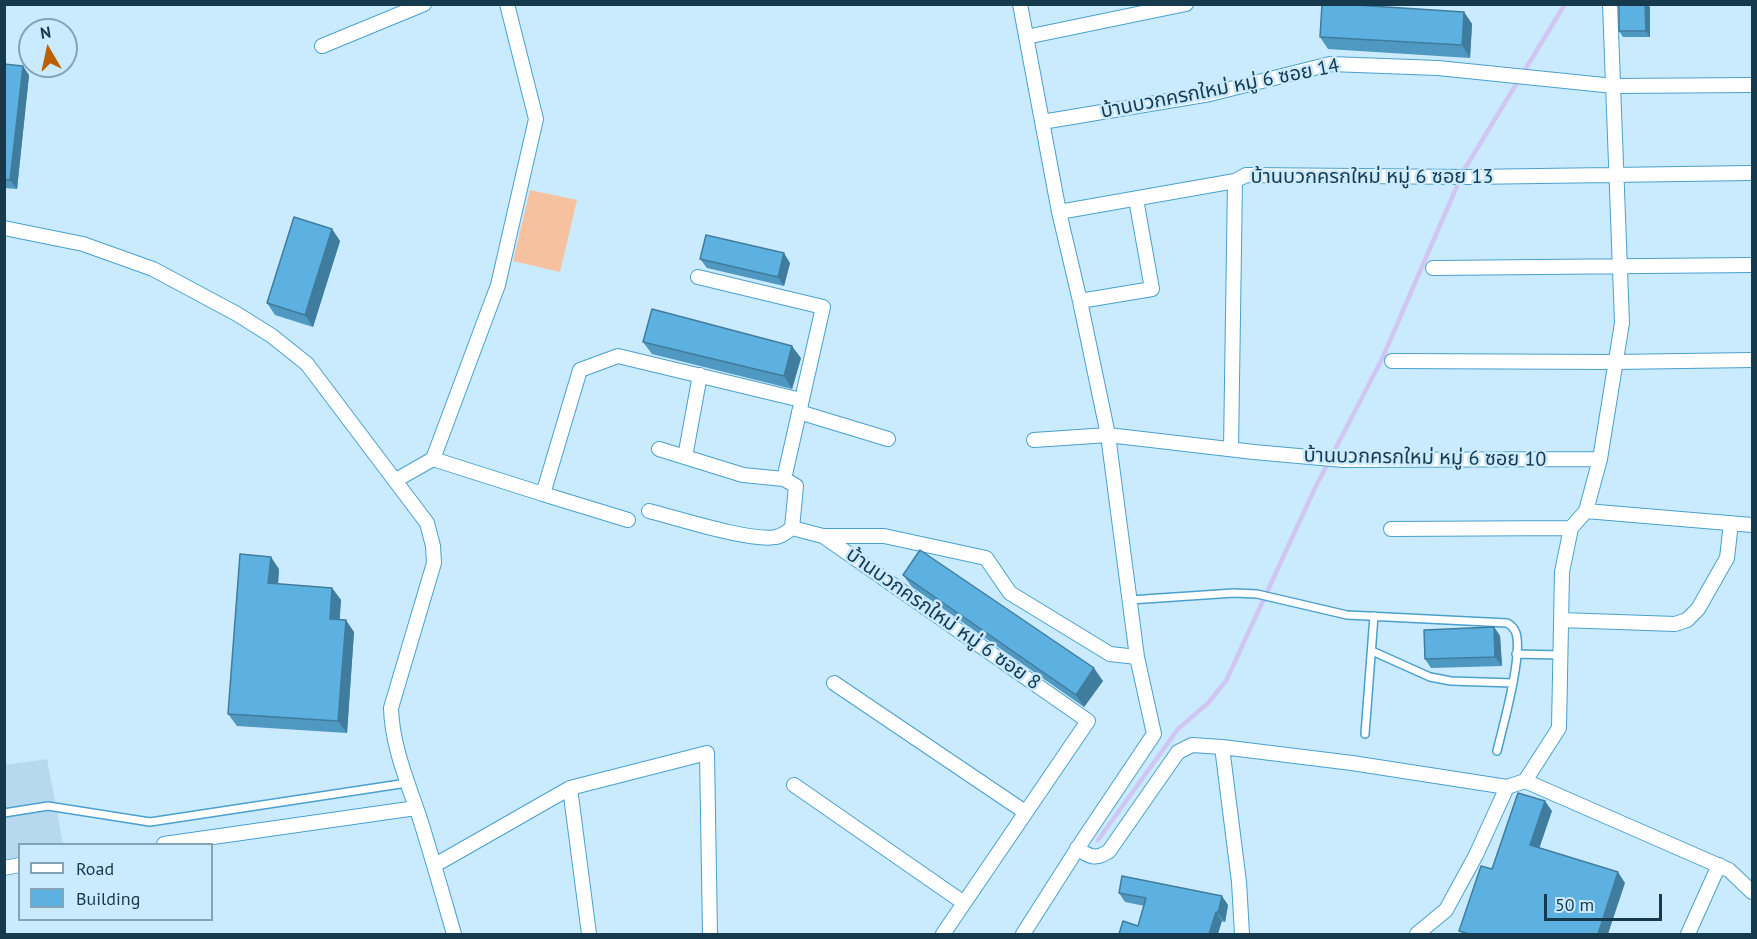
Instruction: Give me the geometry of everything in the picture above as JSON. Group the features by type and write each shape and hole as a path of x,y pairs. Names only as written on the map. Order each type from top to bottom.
{"street":[{"path":"322,46 424,4"},
{"path":"396,480 433,459 498,285 536,119 507,4"},
{"path":"1020,4 1059,212 1108,435 1137,657 1154,734 1077,848 1023,934"},
{"path":"1026,37 1186,4"},
{"path":"1526,782 1559,728 1562,572 1571,528 1586,511 1600,459 1622,323 1610,4"},
{"name":"บ้านบวกครกใหม่ หมู่ 6 ซอย 14","path":"1042,122 1210,94 1330,64 1438,68 1614,86 1752,85"},
{"name":"บ้านบวกครกใหม่ หมู่ 6 ซอย 13","path":"1059,212 1235,182 1246,175 1468,177 1752,172"},
{"path":"1231,449 1235,182"},
{"path":"1080,301 1152,289 1136,199"},
{"path":"4,228 83,244 153,269 237,314 272,336 306,364 427,523 433,546 434,563 391,708 394,739 435,865 454,934"},
{"path":"1433,268 1752,265"},
{"path":"698,277 823,307 784,479"},
{"path":"543,494 580,370 618,356 700,375 800,406 888,439"},
{"path":"1392,361 1752,360"},
{"path":"685,457 700,375"},
{"name":"บ้านบวกครกใหม่ หมู่ 6 ซอย 10","path":"1034,440 1108,435 1349,460 1600,459"},
{"path":"649,512 751,536 774,538 792,528 796,486 784,479 743,475 659,449"},
{"path":"433,459 628,520"},
{"path":"1586,511 1752,525"},
{"path":"1561,620 1675,624 1687,620 1698,609 1727,558 1731,523"},
{"name":"บ้านบวกครกใหม่ หมู่ 6 ซอย 8","path":"792,528 823,536 1088,721 1025,812"},
{"path":"1391,528 1571,528"},
{"path":"823,536 884,536 986,558 1010,593 1110,654 1137,657"},
{"path":"834,682 1025,812 943,934"},
{"path":"1077,848 1089,857 1101,856 1108,851 1178,752 1192,745 1352,763 1507,787 1526,782 1719,865 1729,870 1752,892"},
{"path":"1222,747 1239,882 1242,934"},
{"path":"435,865 570,788 707,753 710,934"},
{"path":"794,785 964,903"},
{"path":"1418,934 1446,909 1476,855 1507,787"},
{"path":"570,788 589,934"},
{"path":"171,843 416,808"},
{"path":"1688,934 1719,865"}],"lane":[{"path":"1130,600 1234,593 1257,594 1347,615 1507,623 1517,634 1516,654 1513,683 1497,751"},
{"path":"1365,734 1374,616"},
{"path":"1372,651 1430,677 1452,681 1513,683"},
{"path":"1516,654 1560,655"},
{"path":"4,813 48,806 150,822 407,783"}],"shaded area":[{"path":"530,190 577,200 560,272 513,261"},
{"path":"47,759 63,843 18,843 18,857 5,860 5,765"}],"building":[{"path":"1322,4 1464,12 1462,45 1320,37"},
{"path":"1619,4 1645,4 1646,31 1619,31"},
{"path":"4,64 18,65 18,78 22,78 10,180 4,179"},
{"path":"294,217 332,229 305,315 267,303"},
{"path":"706,235 784,253 778,277 700,259"},
{"path":"652,309 792,346 784,376 643,342"},
{"path":"920,550 1094,668 1076,695 903,575"},
{"path":"240,554 271,557 268,583 332,588 330,619 346,620 338,721 228,714"},
{"path":"1494,627 1495,657 1425,659 1424,630"},
{"path":"1518,793 1545,801 1530,845 1618,872 1598,934 1469,934 1459,931 1481,866 1492,869"},
{"path":"1122,876 1222,896 1209,934 1119,934 1123,921 1138,926 1146,898 1119,893"}],"waterway":[{"path":"1098,840 1178,729 1208,703 1226,681 1315,488 1382,359 1464,170 1565,4"}]}
